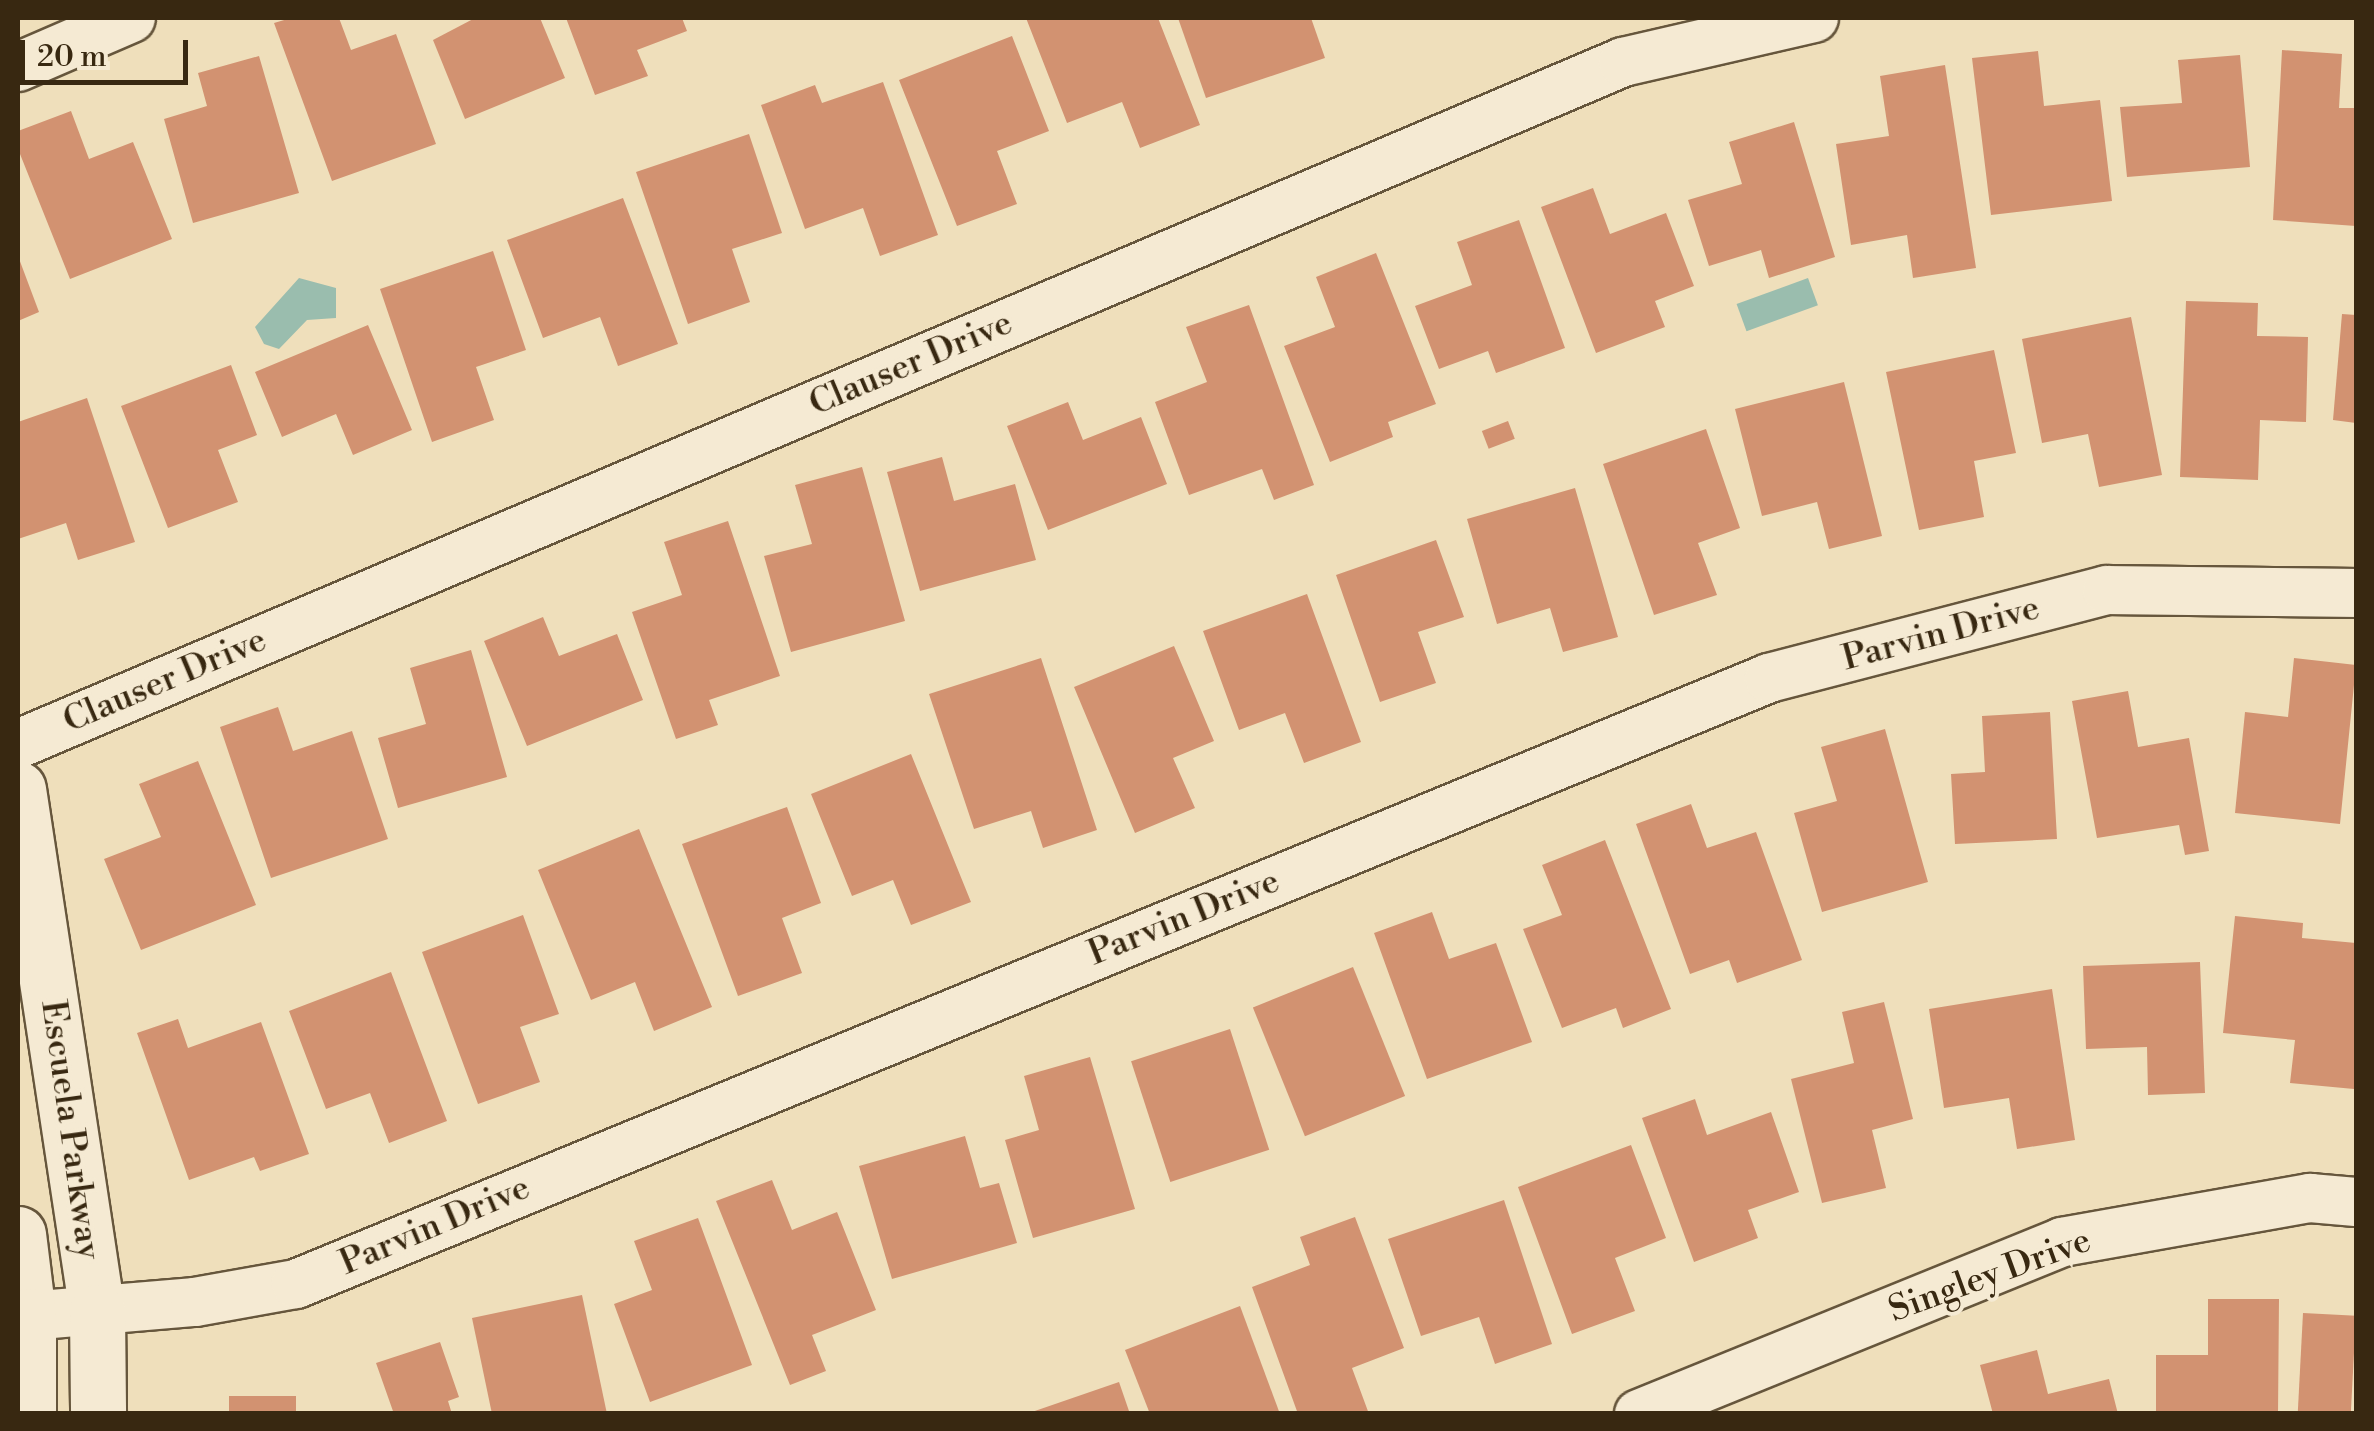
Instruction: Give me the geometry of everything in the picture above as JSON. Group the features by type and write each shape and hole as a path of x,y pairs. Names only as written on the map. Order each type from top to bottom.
{"street":[{"path":"18,67 131,18"},
{"name":"Clauser Drive","path":"18,744 1623,62 1814,18"},
{"name":"Parvin Drive","path":"28,1316 96,1312 296,1284 1769,678 2107,590 2356,593"},
{"name":"Escuela Parkway","path":"18,789 96,1312 98,1414"},
{"name":"Singley Drive","path":"1639,1414 2062,1242 2310,1198 2356,1202"},
{"name":"Escuela Parkway","path":"18,1234 28,1316 28,1414"}],"shaded area":[{"path":"299,278 336,288 336,318 307,320 279,349 264,344 255,327"},
{"path":"1808,278 1818,305 1747,331 1737,304"}],"building":[{"path":"291,18 339,18 351,50 396,34 436,144 332,181 274,23"},
{"path":"475,18 540,18 565,78 465,119 433,40"},
{"path":"566,18 682,18 687,31 637,50 648,76 595,95"},
{"path":"1026,18 1158,18 1200,125 1140,148 1122,102 1067,123"},
{"path":"1178,18 1311,18 1325,58 1206,98"},
{"path":"1012,36 1049,131 997,151 1017,204 957,226 899,80"},
{"path":"2282,50 2342,54 2339,108 2356,108 2356,226 2273,220"},
{"path":"2038,51 2044,106 2100,100 2112,201 1991,215 1972,58"},
{"path":"2240,55 2250,167 2127,177 2120,107 2182,103 2178,60"},
{"path":"259,56 299,193 193,223 164,119 207,106 198,73"},
{"path":"1945,65 1976,268 1913,278 1907,235 1851,245 1836,144 1889,136 1880,76"},
{"path":"883,82 938,235 880,256 863,208 805,229 761,105 815,85 822,103"},
{"path":"71,111 89,159 133,142 172,239 70,279 18,149 18,131"},
{"path":"1794,122 1835,257 1769,278 1761,250 1709,266 1688,200 1742,184 1729,142"},
{"path":"749,134 782,233 732,249 750,302 688,324 636,172"},
{"path":"1593,188 1610,234 1666,213 1694,286 1655,301 1665,327 1596,353 1541,207"},
{"path":"623,198 678,344 618,366 600,317 543,338 507,240"},
{"path":"1519,220 1565,348 1496,373 1488,351 1439,369 1415,306 1472,285 1457,242"},
{"path":"493,251 526,350 476,367 494,420 432,442 380,289"},
{"path":"1376,253 1436,404 1388,422 1393,437 1330,462 1284,346 1335,327 1316,277"},
{"path":"18,256 39,312 18,321"},
{"path":"2186,301 2258,303 2257,336 2308,337 2306,422 2260,420 2258,480 2180,477"},
{"path":"1249,305 1314,485 1274,500 1262,469 1189,495 1155,402 1207,382 1186,327"},
{"path":"2342,314 2356,315 2356,423 2333,420"},
{"path":"2131,317 2162,475 2099,487 2088,434 2042,443 2022,339"},
{"path":"368,325 412,430 353,455 336,414 282,437 255,372"},
{"path":"1994,350 2016,453 1974,461 1984,517 1919,530 1886,372"},
{"path":"231,365 257,435 218,450 238,502 168,528 121,406"},
{"path":"1844,382 1882,536 1829,549 1817,502 1762,516 1735,409"},
{"path":"87,398 135,542 78,560 66,523 18,539 18,422"},
{"path":"1068,402 1083,440 1141,417 1167,484 1048,530 1007,426"},
{"path":"1508,421 1515,439 1489,449 1482,431"},
{"path":"1706,429 1740,528 1698,543 1717,595 1654,615 1603,464"},
{"path":"942,457 954,501 1015,484 1036,560 920,591 887,472"},
{"path":"862,467 905,621 791,652 764,556 812,544 795,485"},
{"path":"1575,488 1618,637 1563,652 1550,608 1497,624 1467,519"},
{"path":"728,521 780,676 709,700 718,725 676,739 632,612 682,595 664,542"},
{"path":"1436,540 1464,617 1418,632 1436,683 1380,702 1336,575"},
{"path":"1307,594 1361,742 1304,763 1285,713 1239,730 1203,631"},
{"path":"543,617 559,656 617,634 643,700 527,746 484,641"},
{"path":"1174,646 1214,741 1173,758 1195,808 1135,833 1074,687"},
{"path":"471,650 507,777 398,808 378,738 426,724 410,668"},
{"path":"1041,658 1097,830 1043,848 1031,811 974,829 929,694"},
{"path":"2294,658 2356,665 2340,824 2235,813 2245,712 2288,717"},
{"path":"2128,691 2138,747 2189,738 2209,851 2185,855 2179,825 2097,838 2072,701"},
{"path":"278,707 293,751 352,731 388,839 271,878 220,727"},
{"path":"2050,712 2057,839 1955,844 1951,774 1985,772 1982,716"},
{"path":"1885,729 1928,882 1822,912 1794,813 1837,801 1821,747"},
{"path":"911,754 971,902 911,925 893,880 852,896 811,794"},
{"path":"198,761 256,905 141,950 104,859 161,837 139,784"},
{"path":"1691,804 1707,848 1756,832 1802,960 1737,983 1729,960 1690,974 1636,824"},
{"path":"787,807 821,903 782,918 802,973 738,996 682,844"},
{"path":"639,829 712,1007 654,1031 635,982 591,1000 538,870"},
{"path":"1605,840 1671,1009 1623,1028 1616,1008 1562,1028 1523,929 1562,915 1542,865"},
{"path":"1432,912 1449,959 1496,943 1532,1042 1427,1079 1374,933"},
{"path":"523,915 559,1014 520,1027 540,1082 478,1104 422,952"},
{"path":"2235,916 2303,923 2302,938 2356,943 2354,1089 2290,1083 2295,1040 2223,1033"},
{"path":"2200,962 2205,1093 2148,1095 2147,1047 2086,1049 2083,966"},
{"path":"1353,967 1405,1096 1305,1136 1253,1007"},
{"path":"391,972 447,1121 389,1143 370,1093 326,1109 289,1011"},
{"path":"2052,989 2075,1140 2017,1149 2009,1098 1944,1108 1929,1009"},
{"path":"1884,1002 1913,1119 1872,1130 1886,1188 1822,1203 1791,1079 1854,1063 1842,1012"},
{"path":"178,1019 188,1048 261,1022 309,1154 260,1171 254,1157 189,1180 137,1033"},
{"path":"1230,1029 1269,1150 1170,1182 1131,1061"},
{"path":"1090,1057 1135,1209 1033,1238 1005,1140 1039,1130 1024,1076"},
{"path":"1695,1099 1707,1135 1771,1112 1799,1192 1748,1210 1758,1238 1694,1262 1642,1118"},
{"path":"965,1136 980,1188 999,1183 1017,1243 892,1279 859,1166"},
{"path":"1631,1145 1666,1238 1615,1258 1635,1311 1572,1334 1518,1187"},
{"path":"772,1180 792,1230 837,1212 876,1310 812,1335 826,1371 790,1385 716,1201"},
{"path":"1504,1200 1552,1344 1495,1364 1479,1317 1421,1336 1388,1239"},
{"path":"1355,1217 1404,1348 1352,1368 1369,1414 1298,1414 1252,1287 1310,1265 1300,1237"},
{"path":"698,1218 752,1365 650,1402 614,1304 652,1290 634,1241"},
{"path":"582,1295 607,1414 492,1414 472,1318"},
{"path":"2208,1299 2279,1299 2278,1414 2156,1414 2156,1355 2208,1355"},
{"path":"1240,1306 1280,1414 1150,1414 1125,1350"},
{"path":"2303,1313 2356,1316 2351,1414 2298,1414"},
{"path":"440,1342 459,1397 448,1401 452,1414 394,1414 376,1363"},
{"path":"2037,1350 2048,1394 2109,1379 2118,1414 1993,1414 1980,1365"},
{"path":"1119,1382 1130,1414 1029,1414 1029,1413"},
{"path":"229,1396 296,1396 296,1414 229,1414"}]}
